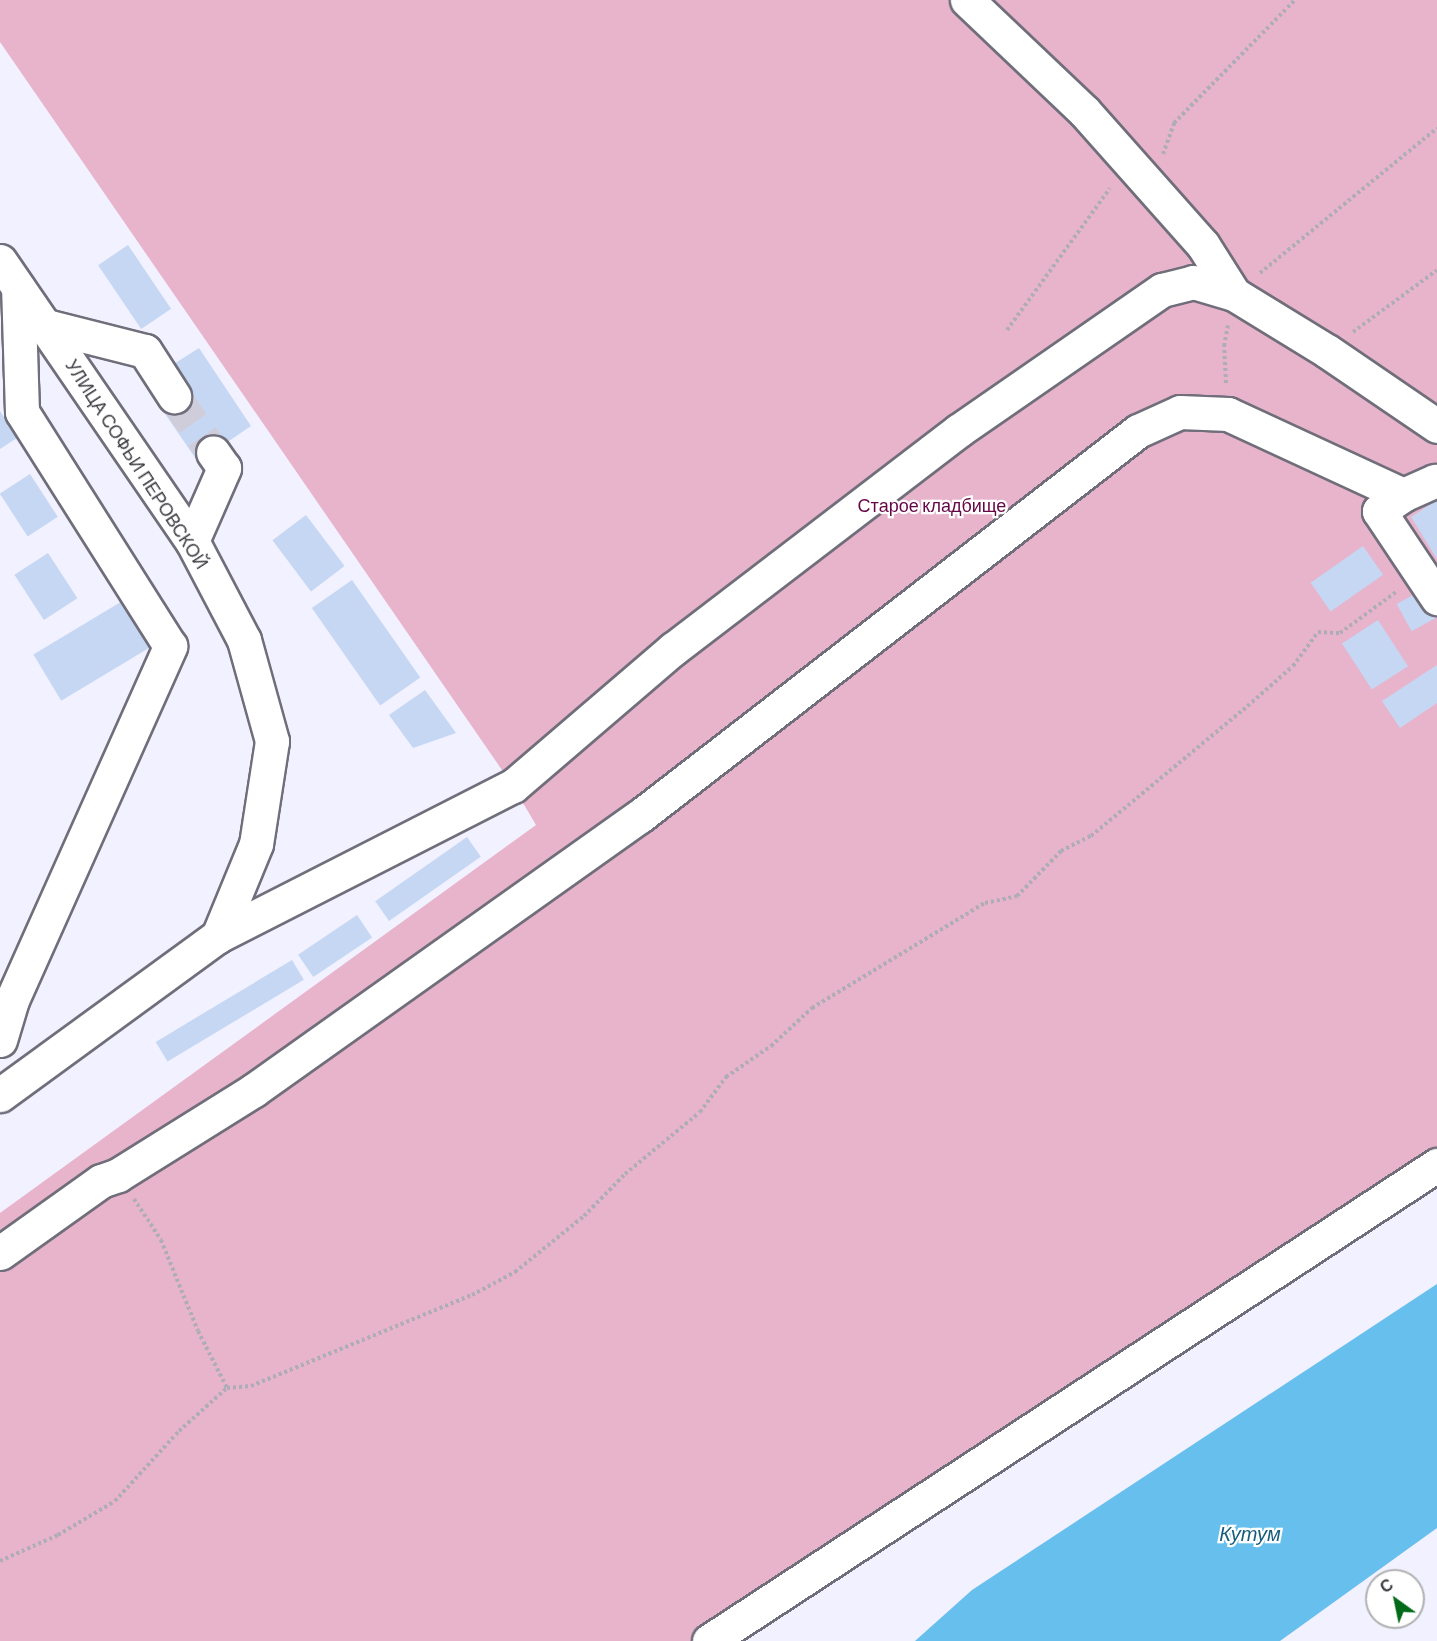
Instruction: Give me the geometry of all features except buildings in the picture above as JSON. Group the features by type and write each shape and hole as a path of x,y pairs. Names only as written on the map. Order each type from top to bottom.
{"main road":[{"path":"967,0 1084,111 1129,160 1203,245 1234,294"},
{"name":"УЛИЦА СОФЬИ ПЕРОВСКОЙ","path":"0,261 192,541 244,640 272,741 256,844 218,936"},
{"path":"0,1095 218,936 513,786 692,634 958,431 1162,290 1193,282 1234,294 1327,351 1437,426"},
{"path":"0,1040 6,995 170,646 22,412 18,288"},
{"path":"46,326 145,351 174,396"},
{"path":"0,1253 101,1181 118,1175 254,1090 640,816 1138,431 1180,412 1228,414 1402,495"},
{"path":"192,541 224,468 213,452"},
{"path":"1429,586 1379,511 1402,495 1436,480"},
{"path":"709,1641 1437,1166"}],"path":[{"path":"1152,189 1173,123 1295,0"},
{"path":"1228,414 1224,346 1234,294 1437,128"},
{"path":"1007,330 1129,160"},
{"path":"1327,351 1437,270"},
{"path":"0,1561 58,1535 114,1501 179,1431 227,1389 251,1386 472,1294 515,1272 584,1216 625,1174 700,1112 726,1077 771,1046 812,1008 986,903 1017,896 1061,851 1100,828 1147,792 1187,753 1243,710 1293,666 1318,632 1340,633 1429,586"},
{"path":"118,1175 161,1240 198,1331 227,1389"}],"green space":[{"name":"Старое кладбище","path":"0,0 1437,0 1437,1154 707,1641 0,1641 0,1213 536,825 513,786 0,42"}],"water":[{"name":"Кутум","path":"1437,1284 1437,1528 1380,1569 1365,1569 1365,1580 1280,1641 915,1641 972,1590"}],"tunnel":[{"path":"174,396 213,452"}]}
